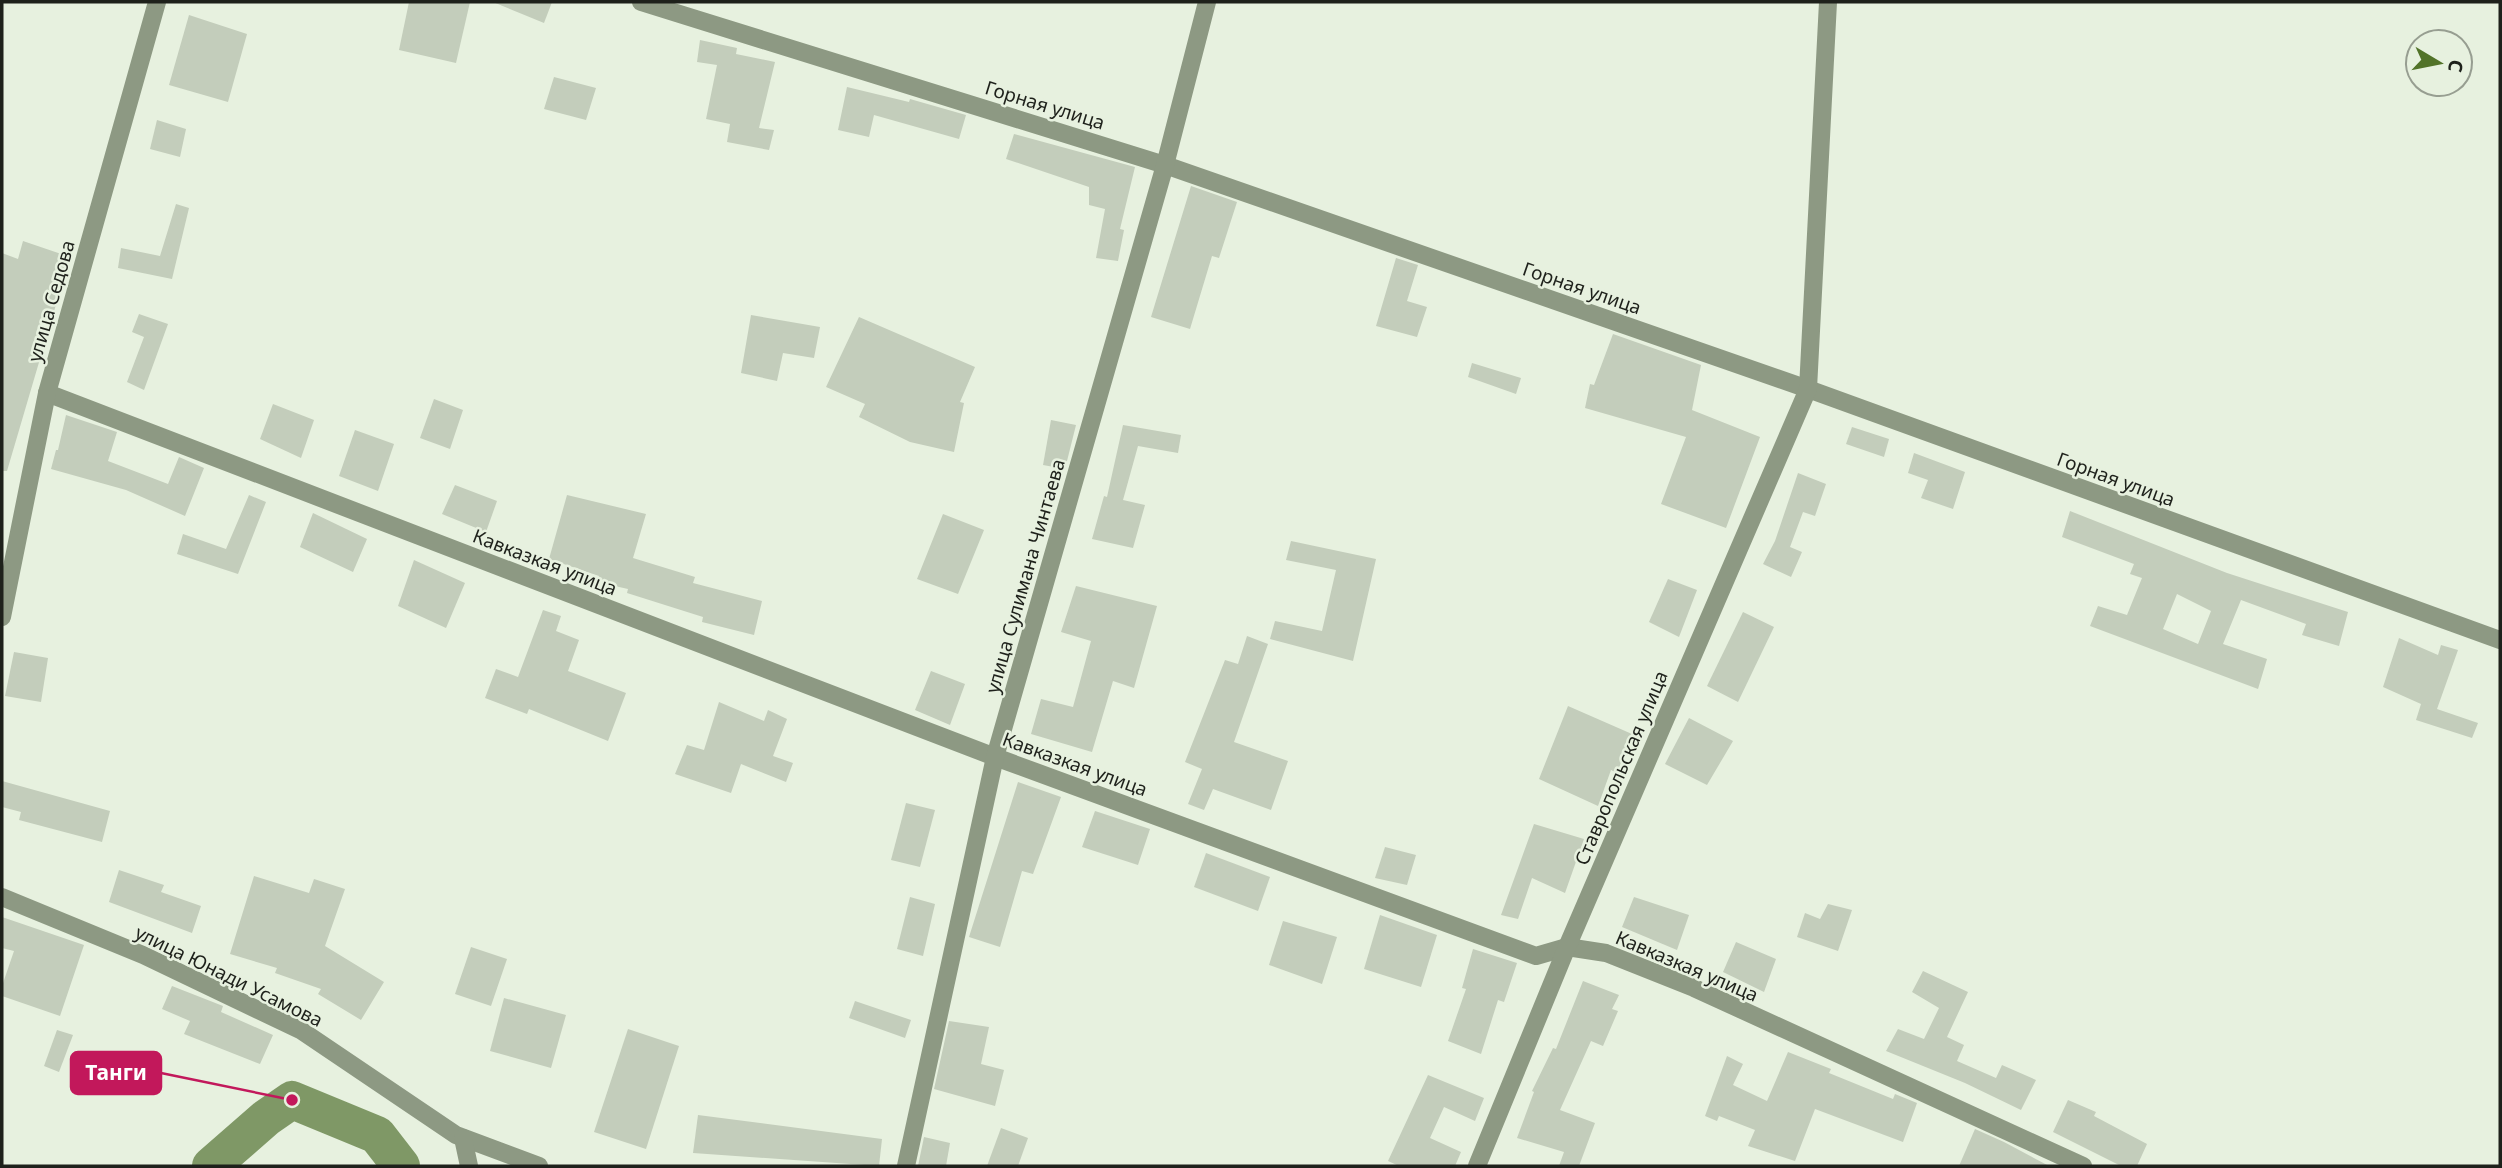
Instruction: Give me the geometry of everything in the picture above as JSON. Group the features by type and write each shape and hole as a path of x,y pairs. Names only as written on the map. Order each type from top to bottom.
{"street":[{"name":"улица Седова","path":"2,617 47,393 157,2"},
{"name":"Горная улица","path":"642,2 1164,165 1808,389 2500,640"},
{"name":"улица Сулимана Чинтаева","path":"906,1166 995,757 1164,165 1206,2"},
{"path":"1808,389 1828,2"},
{"name":"Ставропольская улица","path":"1477,1166 1567,947 1808,389"},
{"name":"Кавказкая улица","path":"47,393 995,757 1536,956 1567,947 1606,953 1694,988 2083,1166"},
{"name":"улица Юнади Усамова","path":"2,897 143,955 302,1031 463,1138 540,1166"},
{"path":"463,1138 469,1166"}],"building":[{"path":"409,2 470,2 456,63 399,50"},
{"path":"493,2 552,2 544,23"},
{"path":"189,15 247,34 228,102 169,85"},
{"path":"700,40 737,48 736,54 775,62 759,128 774,130 769,150 727,142 730,124 706,119 717,65 697,62"},
{"path":"554,77 596,88 586,120 544,109"},
{"path":"847,87 909,102 910,99 966,115 959,139 874,115 869,137 838,130"},
{"path":"157,120 186,129 180,157 150,149"},
{"path":"1014,134 1135,167 1120,229 1124,230 1118,261 1096,258 1105,209 1089,205 1089,187 1006,159"},
{"path":"1191,186 1237,202 1219,258 1212,256 1190,329 1151,317"},
{"path":"176,204 189,208 172,279 118,268 121,248 160,256"},
{"path":"23,241 70,257 7,471 2,471 2,253 18,259"},
{"path":"1396,258 1418,265 1407,301 1427,307 1417,337 1376,326"},
{"path":"139,314 168,324 144,390 127,382 144,337 132,332"},
{"path":"751,315 820,327 814,358 783,353 777,381 741,373"},
{"path":"859,317 975,367 960,402 964,403 954,452 910,442 859,417 865,404 826,387"},
{"path":"1613,334 1701,365 1692,410 1760,437 1726,528 1661,504 1686,437 1585,408 1590,384 1594,385"},
{"path":"1472,363 1521,378 1516,394 1468,377"},
{"path":"434,399 463,410 450,449 420,438"},
{"path":"273,404 314,420 301,458 260,439"},
{"path":"66,415 117,432 108,461 168,484 179,457 204,468 185,516 126,490 51,469"},
{"path":"1051,420 1076,425 1065,469 1043,465"},
{"path":"1123,425 1181,435 1178,453 1138,446 1123,500 1145,505 1133,548 1092,539 1104,496 1107,497"},
{"path":"1852,427 1889,439 1884,457 1846,444"},
{"path":"355,430 394,444 378,491 339,476"},
{"path":"1914,453 1965,472 1953,509 1921,498 1928,480 1908,473"},
{"path":"1798,473 1826,484 1815,516 1803,512 1790,547 1802,552 1791,577 1763,564 1775,541"},
{"path":"455,485 497,501 486,532 442,514"},
{"path":"249,495 266,502 238,574 177,554 183,534 226,549"},
{"path":"567,495 646,514 633,558 695,577 693,583 762,601 754,635 702,622 703,617 627,593 628,589 597,582 599,576 549,559"},
{"path":"2070,511 2227,573 2348,612 2339,646 2302,635 2306,624 2241,600 2223,644 2267,659 2258,689 2090,626 2098,606 2127,615 2142,578 2130,574 2134,564 2062,537","holes":["2177,594 2211,611 2198,644 2163,629"]},
{"path":"313,513 367,539 353,572 300,547"},
{"path":"943,514 984,530 958,594 917,579"},
{"path":"1291,541 1376,559 1353,661 1270,639 1275,621 1322,631 1336,570 1286,560"},
{"path":"414,560 465,583 446,628 398,606"},
{"path":"1668,579 1697,590 1679,637 1649,622"},
{"path":"1076,586 1157,606 1134,688 1113,681 1092,752 1031,734 1041,699 1073,707 1091,641 1061,632"},
{"path":"543,610 561,616 556,631 579,640 568,671 626,693 608,741 529,709 527,714 485,698 496,669 518,677"},
{"path":"1743,612 1774,627 1738,702 1707,686"},
{"path":"1247,636 1268,644 1234,742 1288,761 1271,810 1213,789 1204,810 1188,804 1202,769 1185,762 1225,660 1238,664"},
{"path":"2399,638 2438,655 2441,645 2458,650 2437,709 2478,723 2472,738 2416,720 2421,704 2383,687"},
{"path":"14,652 48,658 41,702 5,696"},
{"path":"931,671 965,684 950,725 915,710"},
{"path":"719,702 764,721 768,710 787,719 773,756 793,763 786,782 741,764 731,793 675,774 687,745 704,750"},
{"path":"1568,706 1632,734 1617,773 1611,770 1598,806 1539,779"},
{"path":"1689,718 1733,741 1707,785 1665,764"},
{"path":"2,781 110,811 102,842 19,820 21,812 2,807"},
{"path":"1018,782 1061,797 1033,874 1022,871 1000,947 969,937"},
{"path":"906,803 935,810 920,867 891,860"},
{"path":"1095,811 1150,829 1138,865 1082,847"},
{"path":"1534,824 1584,839 1565,893 1532,878 1518,919 1501,915"},
{"path":"1385,847 1416,855 1407,885 1375,878"},
{"path":"1206,853 1270,877 1258,911 1194,887"},
{"path":"119,870 164,885 161,892 201,906 192,933 109,902"},
{"path":"254,876 309,893 314,879 345,889 325,946 384,982 361,1020 318,994 321,989 275,973 277,968 230,954"},
{"path":"910,897 935,904 923,956 897,949"},
{"path":"1634,897 1689,915 1677,950 1622,927"},
{"path":"1828,904 1852,910 1838,951 1797,937 1805,913 1820,919"},
{"path":"1380,915 1437,935 1421,987 1364,969"},
{"path":"2,917 84,945 60,1016 2,996 2,986 14,951 2,948"},
{"path":"1283,921 1337,937 1322,984 1269,965"},
{"path":"1736,942 1776,959 1764,992 1723,972"},
{"path":"471,947 507,959 491,1006 455,994"},
{"path":"1473,949 1517,963 1504,1002 1498,1000 1481,1054 1448,1041 1466,989 1462,988"},
{"path":"1923,971 1968,992 1947,1037 1964,1045 1957,1061 1996,1078 2002,1065 2036,1080 2021,1110 1965,1083 1886,1051 1898,1029 1924,1039 1939,1008 1912,992"},
{"path":"1583,981 1619,995 1612,1009 1618,1011 1603,1046 1591,1041 1560,1110 1595,1123 1579,1166 1559,1166 1564,1152 1517,1138 1534,1092 1532,1091 1553,1048 1556,1049"},
{"path":"172,986 223,1006 221,1012 273,1035 260,1064 184,1034 190,1021 162,1009"},
{"path":"504,998 566,1015 551,1068 490,1051"},
{"path":"855,1001 911,1020 905,1038 849,1018"},
{"path":"949,1021 989,1027 981,1064 1004,1070 995,1106 934,1089"},
{"path":"628,1029 679,1046 646,1149 594,1132"},
{"path":"57,1030 73,1035 59,1072 44,1066"},
{"path":"1788,1052 1831,1069 1829,1073 1893,1099 1895,1094 1917,1103 1903,1142 1815,1109 1795,1161 1748,1146 1755,1130 1719,1116 1717,1121 1705,1116 1727,1056 1743,1064 1733,1085 1767,1101"},
{"path":"1428,1075 1484,1098 1475,1121 1444,1107 1430,1138 1461,1152 1455,1166 1399,1166 1388,1161"},
{"path":"2068,1100 2096,1112 2094,1116 2147,1144 2137,1166 2121,1166 2053,1132"},
{"path":"698,1115 882,1139 879,1166 693,1153"},
{"path":"1001,1128 1028,1138 1018,1166 987,1166"},
{"path":"1975,1129 2004,1142 2049,1166 1959,1166"},
{"path":"924,1137 950,1143 946,1166 918,1166"}],"waterway":[{"path":"211,1166 266,1118 292,1100 377,1135 401,1166"}],"place":[{"name":"Танги","path":"292,1100"}]}
